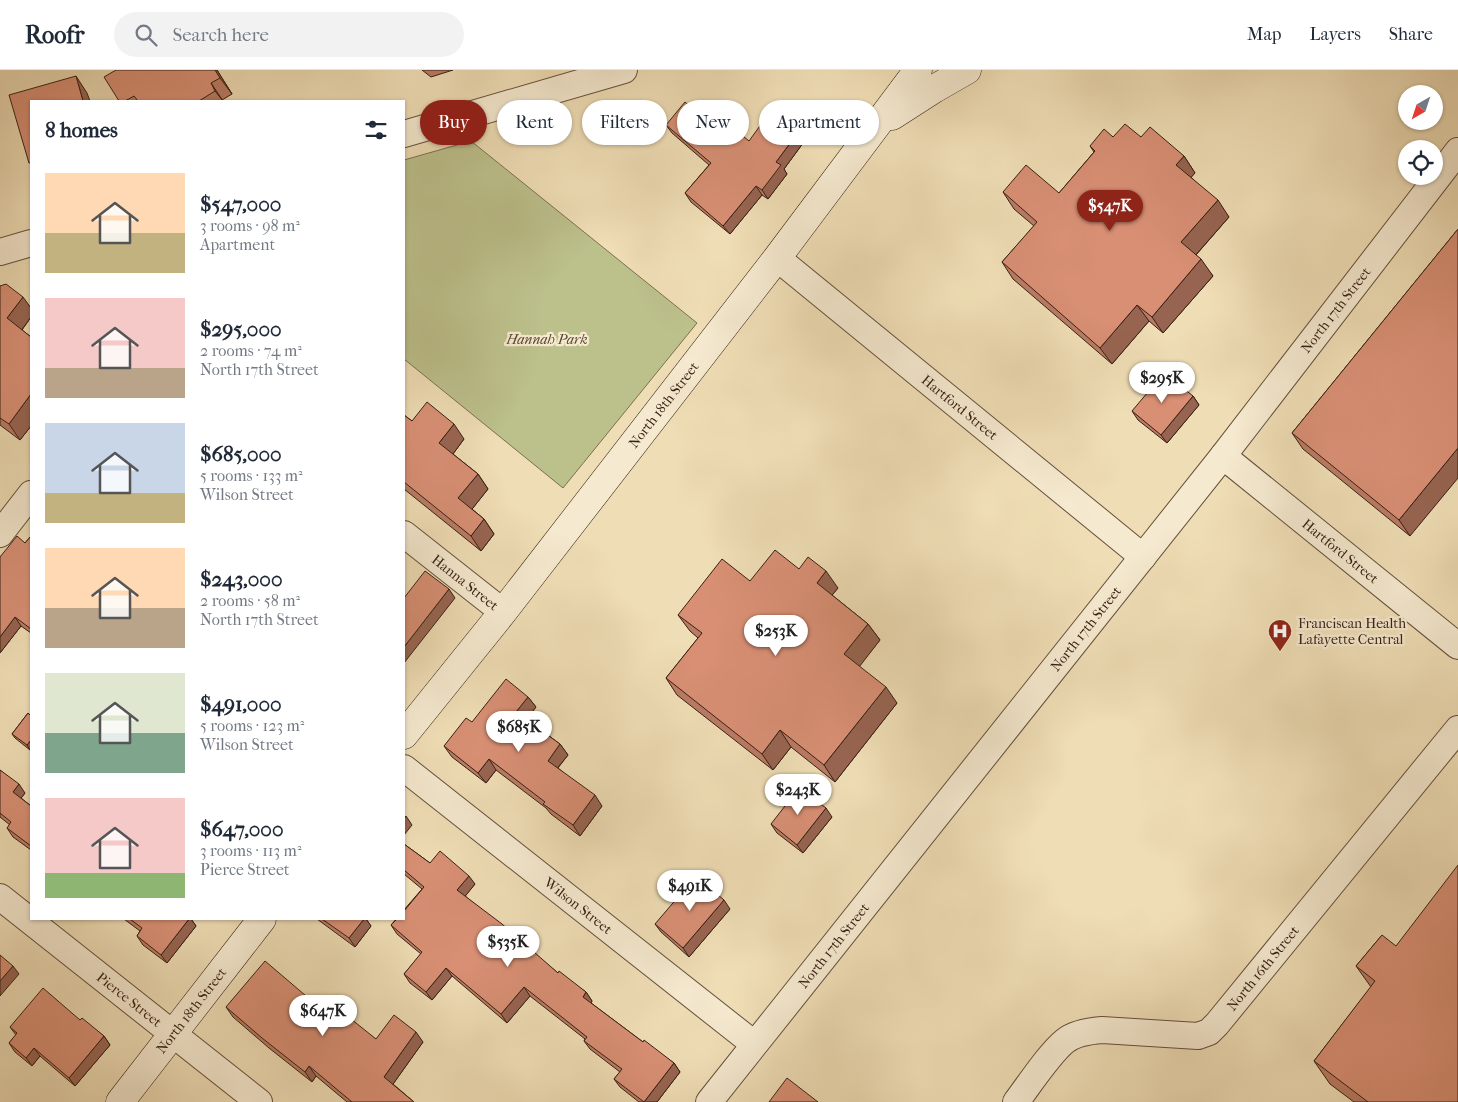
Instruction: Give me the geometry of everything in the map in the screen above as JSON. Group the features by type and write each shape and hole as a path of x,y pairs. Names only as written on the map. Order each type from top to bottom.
{"main road":[{"path":"894,101 898,70"},
{"name":"North 18th Street","path":"879,121 918,70"},
{"path":"879,125 967,70"},
{"name":"North 18th Street","path":"405,734 503,612 777,258 861,145"},
{"name":"North 18th Street","path":"120,1102 261,920"}],"street":[{"path":"405,134 624,70"},
{"name":"North 17th Street","path":"709,1102 1223,456 1458,151"},
{"path":"0,252 30,243"},
{"name":"Hartford Street","path":"777,258 1143,556"},
{"name":"Hartford Street","path":"1223,456 1458,646"},
{"path":"0,534 30,495"},
{"name":"Hanna Street","path":"405,535 503,612"},
{"name":"North 16th Street","path":"1016,1102 1065,1041 1087,1031 1102,1030 1198,1036 1209,1032 1218,1024 1458,730"},
{"name":"Wilson Street","path":"405,769 754,1044"},
{"name":"Pierce Street","path":"0,897 259,1102"}],"green space":[{"name":"Hannah Park","path":"457,145 476,145 697,323 563,488 405,360 405,160"}],"building":[{"path":"116,70 215,70 220,78 211,83 215,91 201,100 137,100 134,96 127,100 118,100 104,77"},
{"path":"76,76 83,100 30,100 29,163 9,95"},
{"path":"677,112 677,134 667,124"},
{"path":"1125,124 1141,137 1150,127 1184,156 1176,165 1218,200 1181,242 1201,259 1152,317 1137,305 1100,348 1002,262 1037,222 1003,192 1026,165 1059,193 1095,151 1090,146 1104,129 1113,137"},
{"path":"759,127 759,145 789,145 776,162 781,165 762,190 756,186 723,226 685,193 711,163 690,145 749,145 749,141"},
{"path":"1458,229 1458,448 1399,520 1292,433"},
{"path":"6,284 23,297 7,318 30,336 30,395 9,424 0,418 0,286"},
{"path":"1164,373 1193,396 1161,435 1132,411"},
{"path":"427,402 454,424 439,443 478,474 458,498 484,519 471,536 405,483 405,416 412,421"},
{"path":"17,536 25,543 30,537 30,628 15,617 0,637 0,557"},
{"path":"775,550 799,569 808,557 826,571 817,583 868,624 844,654 886,687 824,765 780,730 762,754 666,678 702,633 678,615 722,559 750,581"},
{"path":"425,571 449,589 405,646 405,597"},
{"path":"506,679 528,697 516,712 560,744 548,761 595,795 573,825 543,804 545,802 489,759 478,773 444,746 466,718 472,722"},
{"path":"28,713 30,715 30,741 27,745 12,734"},
{"path":"0,770 19,784 13,792 30,805 30,845 7,828 11,822 0,813"},
{"path":"799,788 826,808 797,845 771,824"},
{"path":"405,845 430,863 440,851 469,876 457,890 502,924 558,973 559,971 586,992 583,997 674,1063 644,1102 614,1079 622,1069 584,1041 587,1037 524,987 501,1014 446,968 426,992 404,974 422,952 391,925 396,920 405,920 405,910 424,887 405,871"},
{"path":"1458,865 1458,1102 1368,1102 1314,1061 1375,981 1356,966 1382,935 1396,946"},
{"path":"696,876 724,900 683,948 655,924"},
{"path":"131,920 188,920 161,955 137,936 142,928"},
{"path":"323,920 363,920 349,938"},
{"path":"0,955 13,966 0,981"},
{"path":"265,961 319,1007 326,999 376,1039 394,1015 416,1032 384,1077 414,1102 352,1102 309,1066 305,1072 226,1007"},
{"path":"43,988 80,1020 82,1018 104,1036 69,1078 34,1048 26,1058 9,1043 17,1033 10,1027"},
{"path":"787,1078 818,1102 769,1102"}],"place":[{"name":"Franciscan Health Lafayette Central","path":"1280,652"}]}
